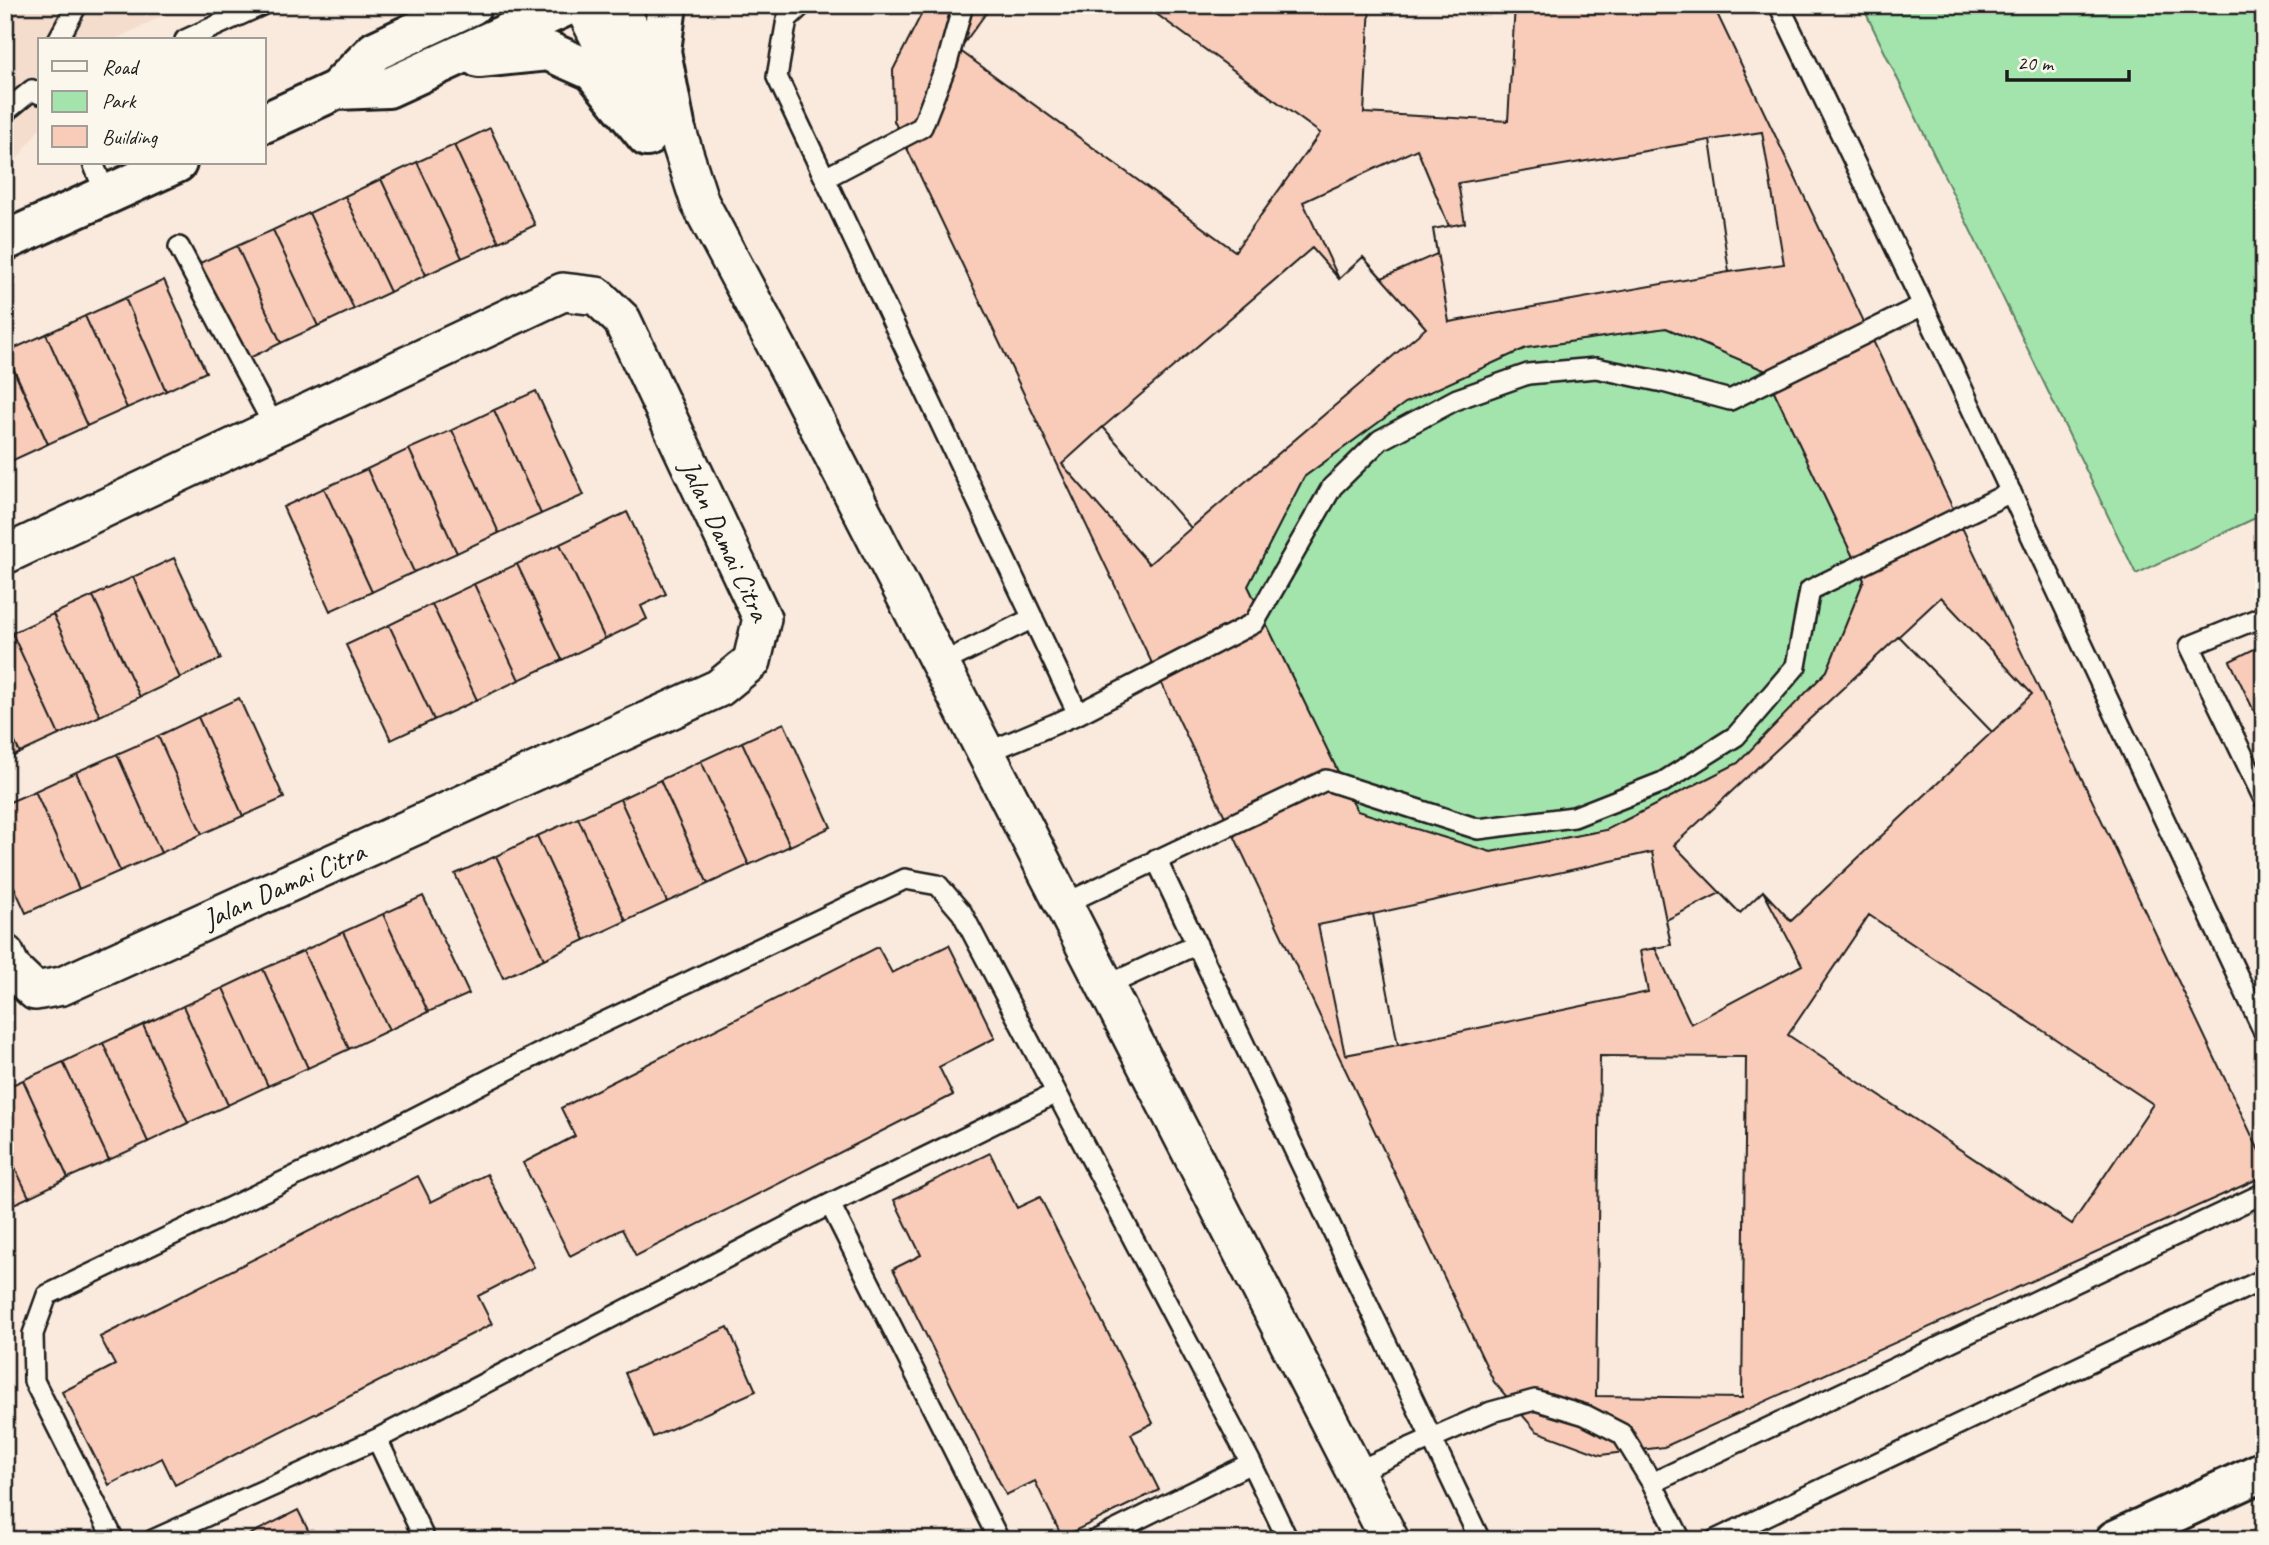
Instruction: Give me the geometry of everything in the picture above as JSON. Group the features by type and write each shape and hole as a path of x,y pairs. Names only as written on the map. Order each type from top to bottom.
{"street":[{"path":"266,122 336,90 375,51 472,5"},
{"path":"336,90 388,88 569,5"},
{"path":"583,5 661,131 795,380 1390,1540"},
{"path":"619,5 661,131"},
{"path":"661,131 662,51 667,5"},
{"path":"449,61 548,51 593,71 661,131"},
{"path":"5,241 99,179 172,164"},
{"name":"Jalan Damai Citra","path":"5,555 563,292 597,296 622,320 762,618 751,661 719,688 62,986 35,991 12,968 5,954"},
{"path":"2115,1540 2264,1471"}],"lane":[{"path":"59,38 77,5"},
{"path":"189,38 262,5"},
{"path":"802,5 787,19 777,77 1078,713"},
{"path":"825,178 922,127 947,63 963,5"},
{"path":"1779,5 1923,305 2264,1032"},
{"path":"5,113 38,86"},
{"path":"179,247 274,426"},
{"path":"986,753 1078,713 1254,623 1332,487 1380,440 1457,399 1528,374 1596,368 1730,400 1923,305"},
{"path":"1064,904 1326,780 1478,829 1574,817 1663,782 1736,736 1796,666 1810,590 2011,492"},
{"path":"2264,616 2190,646 2264,799"},
{"path":"940,664 1033,618"},
{"path":"1156,859 1480,1540"},
{"path":"114,1540 34,1381 33,1334 47,1295 385,1133 562,1042 905,879 938,885 962,913 1251,1463 1288,1540"},
{"path":"1106,986 1197,944"},
{"path":"153,1540 377,1439 830,1204 1056,1093"},
{"path":"1652,1483 2264,1194"},
{"path":"830,1204 999,1540"},
{"path":"1716,1540 2264,1279"},
{"path":"1355,1472 1491,1412 1535,1400 1585,1415 1622,1434 1652,1483 1681,1540"},
{"path":"377,1439 425,1540"},
{"path":"1096,1540 1251,1463"}],"shaded area":[{"path":"5,5 185,5 118,38 38,38 38,131 5,176"}],"green space":[{"path":"1862,5 2264,5 2264,514 2136,574"},
{"path":"1666,328 1764,370 1864,580 1827,671 1738,763 1606,830 1491,852 1357,811 1248,586 1304,477 1405,403 1526,348"}],"building":[{"path":"926,5 1713,5 2264,1161 2264,1176 1664,1447 1601,1455 1536,1431 1494,1382 894,121 893,70","holes":["1666,328 1764,370 1864,580 1827,671 1738,763 1606,830 1491,852 1357,811 1248,586 1304,477 1405,403 1526,348"]},
{"path":"992,5 1144,5 1320,133 1235,251 959,50"},
{"path":"1370,5 1515,5 1508,121 1364,113"},
{"path":"490,128 535,225 499,242 454,145"},
{"path":"1762,132 1784,264 1729,272 1710,140"},
{"path":"1710,140 1729,272 1449,322 1433,229 1465,223 1458,183"},
{"path":"454,145 499,242 462,258 417,162"},
{"path":"1417,149 1449,226 1433,229 1437,254 1382,278 1363,257 1339,279 1303,202"},
{"path":"417,162 462,258 426,275 381,179"},
{"path":"381,179 426,275 390,292 345,196"},
{"path":"345,196 390,292 354,309 309,213"},
{"path":"309,213 354,309 318,326 273,230"},
{"path":"273,230 318,326 281,343 237,246"},
{"path":"237,246 281,343 245,360 200,263"},
{"path":"1312,248 1339,279 1363,257 1426,328 1191,528 1103,427"},
{"path":"164,280 206,372 166,391 125,298"},
{"path":"125,298 166,391 127,408 85,316"},
{"path":"85,316 127,408 87,426 46,334"},
{"path":"46,334 87,426 48,444 6,352"},
{"path":"5,352 48,444 9,462 5,455"},
{"path":"536,391 584,495 541,514 494,410"},
{"path":"494,410 541,514 499,533 452,430"},
{"path":"1103,427 1191,528 1149,564 1062,464"},
{"path":"452,430 499,533 457,553 409,449"},
{"path":"409,449 457,553 414,572 367,469"},
{"path":"367,469 414,572 372,592 324,488"},
{"path":"324,488 372,592 330,611 283,507"},
{"path":"627,512 666,594 641,606 647,619 605,639 560,544"},
{"path":"560,544 605,639 562,660 517,564"},
{"path":"174,558 221,659 180,678 133,577"},
{"path":"517,564 562,660 519,680 474,584"},
{"path":"133,577 180,678 140,697 93,596"},
{"path":"474,584 519,680 477,700 432,604"},
{"path":"93,596 140,697 100,716 53,614"},
{"path":"1941,597 2032,694 1992,732 1899,636"},
{"path":"432,604 477,700 434,720 389,625"},
{"path":"53,614 100,716 59,735 12,633"},
{"path":"389,625 434,720 391,740 346,645"},
{"path":"12,633 59,735 20,753 5,722 5,637"},
{"path":"1899,636 1992,732 1791,921 1763,891 1740,913 1674,845"},
{"path":"2264,644 2264,732 2230,661"},
{"path":"239,698 284,798 243,816 198,717"},
{"path":"198,717 243,816 202,834 158,736"},
{"path":"5,722 20,753 5,760"},
{"path":"784,723 831,827 790,846 742,742"},
{"path":"158,736 202,834 161,853 117,754"},
{"path":"742,742 790,846 749,865 701,761"},
{"path":"117,754 161,853 120,871 76,772"},
{"path":"701,761 749,865 708,884 660,780"},
{"path":"76,772 120,871 79,889 35,791"},
{"path":"660,780 708,884 667,902 620,799"},
{"path":"35,791 79,889 26,913 5,867 5,804"},
{"path":"620,799 667,902 626,921 578,818"},
{"path":"578,818 626,921 585,940 537,836"},
{"path":"537,836 585,940 544,959 496,856"},
{"path":"1652,852 1671,945 1640,951 1648,992 1398,1045 1373,914"},
{"path":"496,856 544,959 503,978 455,874"},
{"path":"1763,891 1802,965 1691,1024 1655,948 1671,945 1666,920 1720,893 1740,913"},
{"path":"423,896 469,994 428,1012 383,914"},
{"path":"383,914 428,1012 389,1030 343,932"},
{"path":"1373,914 1398,1045 1345,1055 1318,925"},
{"path":"1869,915 2153,1104 2072,1224 1788,1035"},
{"path":"343,932 389,1030 349,1049 303,951"},
{"path":"949,945 995,1038 939,1067 953,1095 636,1256 622,1229 570,1256 523,1163 575,1136 561,1108 878,947 892,973"},
{"path":"303,951 349,1049 308,1068 263,969"},
{"path":"263,969 308,1068 268,1086 223,988"},
{"path":"223,988 268,1086 228,1105 183,1006"},
{"path":"183,1006 228,1105 188,1123 143,1025"},
{"path":"143,1025 188,1123 148,1142 103,1043"},
{"path":"103,1043 148,1142 109,1160 63,1062"},
{"path":"1600,1056 1746,1057 1742,1398 1596,1396"},
{"path":"63,1062 109,1160 68,1178 23,1080"},
{"path":"23,1080 68,1178 29,1197 5,1147 5,1088"},
{"path":"5,1147 29,1197 5,1208"},
{"path":"990,1153 1017,1208 1040,1197 1153,1423 1131,1434 1159,1490 1062,1537 1035,1481 1006,1495 893,1269 921,1255 894,1200"},
{"path":"487,1174 534,1267 478,1296 492,1324 175,1485 162,1458 109,1485 62,1392 115,1365 100,1337 418,1176 431,1202"},
{"path":"728,1327 756,1391 653,1437 625,1373"},
{"path":"298,1510 313,1540 239,1540"},
{"path":"890,1530 891,1540 728,1540"}]}
